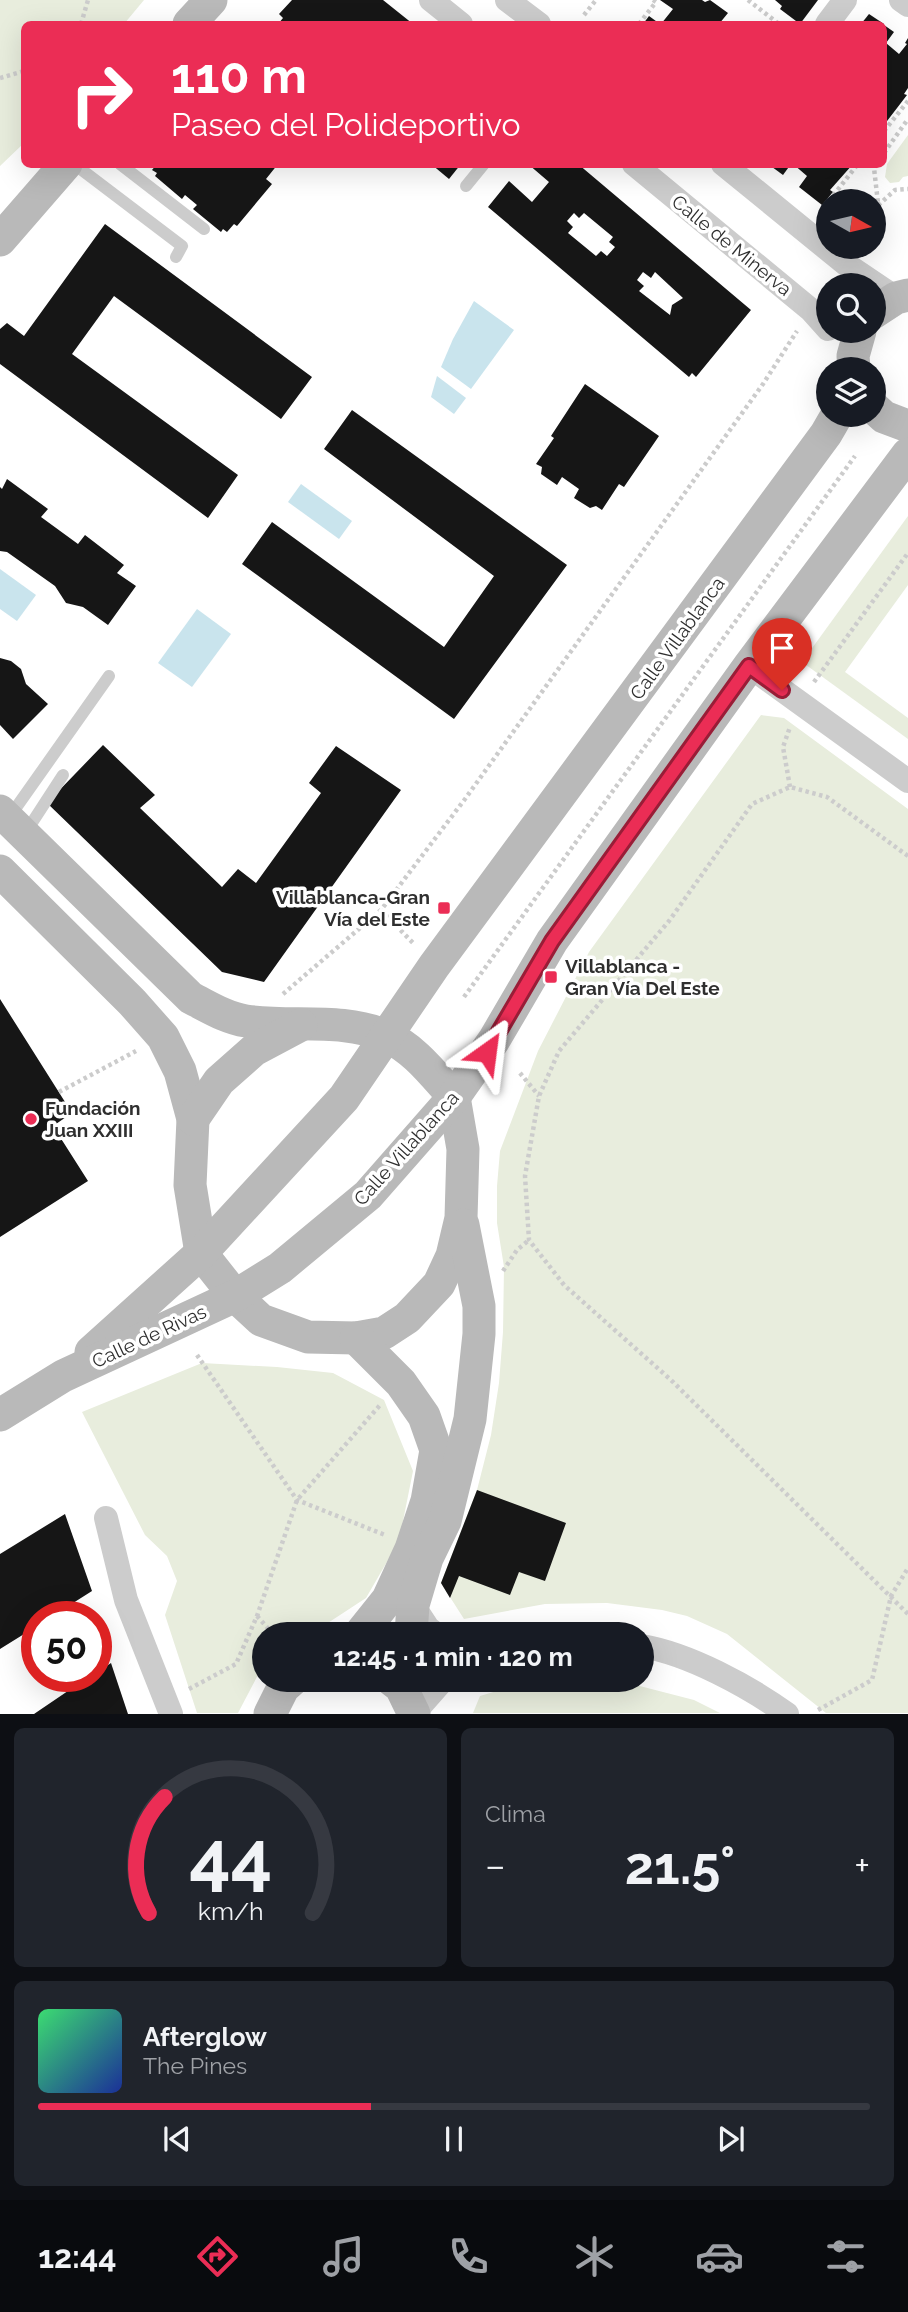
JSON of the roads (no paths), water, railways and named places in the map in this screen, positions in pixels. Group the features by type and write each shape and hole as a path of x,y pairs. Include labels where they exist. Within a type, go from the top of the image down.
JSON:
{"main road":[{"path":"192,21 211,0"},
{"path":"0,240 63,168"},
{"path":"886,418 908,426"},
{"name":"Calle Villablanca","path":"201,1253 344,1098 446,950 830,427"},
{"name":"Calle Villablanca","path":"235,1296 279,1268 368,1195 454,1097 494,1040 552,941 749,666 908,454"},
{"path":"0,871 132,1002 163,1037 180,1071 193,1119 190,1185 201,1253 235,1296 261,1320 308,1337 356,1338 384,1333 407,1318 439,1284 452,1256 461,1218 463,1149 454,1097 413,1052 385,1035 343,1025 245,1021 220,1014 191,998 11,822"},
{"path":"193,1119 219,1080 254,1050 301,1025"},
{"path":"412,1620 427,1558 445,1521 470,1419 479,1334 479,1306 461,1218"},
{"name":"Calle de Rivas","path":"63,1376 201,1253"},
{"name":"Calle de Rivas","path":"0,1415 63,1376 235,1296"},
{"path":"356,1338 401,1383 424,1416 436,1450 427,1501 411,1549 388,1599 370,1622"},
{"path":"270,1713 281,1692"}],"street":[{"path":"431,0 457,21"},
{"path":"507,0 535,21"},
{"path":"829,21 845,0"},
{"path":"901,0 908,5"},
{"name":"Calle de Minerva","path":"639,168 816,316"},
{"path":"728,168 892,302"},
{"path":"749,666 908,780"},
{"path":"106,1518 126,1600 168,1706"},
{"path":"654,1648 665,1649 745,1687 787,1713"}],"lane":[{"path":"79,168 182,246 176,257"},
{"path":"125,168 204,229"},
{"path":"466,186 481,168"},
{"path":"11,822 109,676"},
{"path":"11,822 63,775"}],"water":[{"path":"474,301 514,330 471,389 441,367"},
{"path":"437,376 466,398 454,414 431,397"},
{"path":"301,484 352,521 339,539 288,502"},
{"path":"0,569 36,595 17,621 0,609"},
{"path":"197,609 231,634 192,687 158,663"}],"place":[{"name":"Villablanca-Gran Vía del Este","path":"444,908"},
{"name":"Villablanca - Gran Vía Del Este","path":"551,977"},
{"name":"Fundación Juan XXIII","path":"31,1119"}]}
